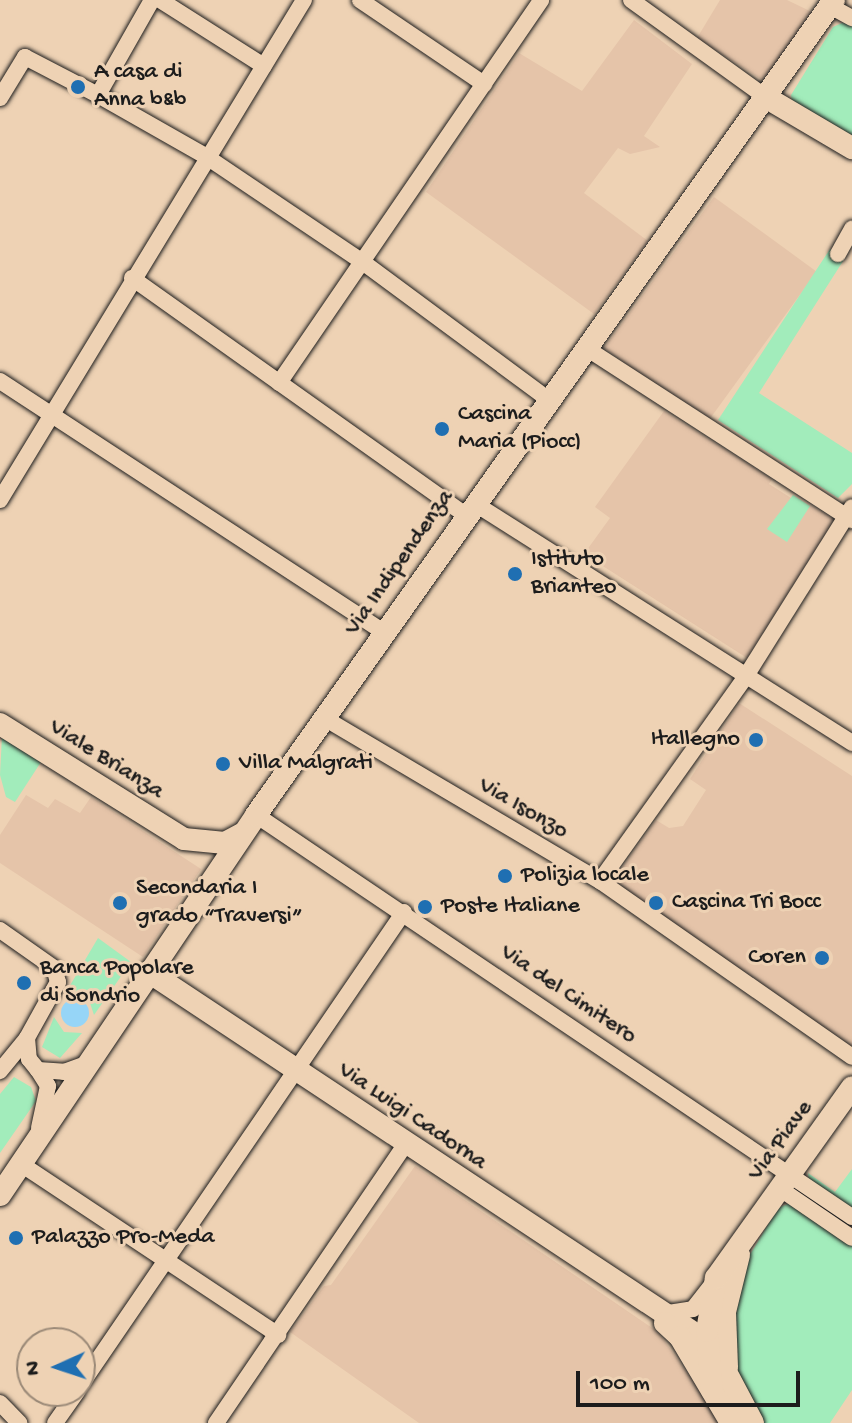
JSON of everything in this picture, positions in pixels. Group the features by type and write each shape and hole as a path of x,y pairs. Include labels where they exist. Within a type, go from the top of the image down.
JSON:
{"street":[{"path":"98,95 152,0"},
{"path":"160,0 264,66"},
{"path":"0,500 132,278 304,0"},
{"path":"360,0 484,84"},
{"path":"279,383 364,263 541,0"},
{"path":"631,0 767,98 852,148"},
{"path":"832,3 852,18"},
{"name":"Via Indipendenza","path":"0,1195 383,632 832,3"},
{"path":"0,98 25,57 98,95 207,157 364,263 549,400"},
{"path":"838,254 852,229"},
{"path":"132,278 279,383 470,509 852,743"},
{"path":"586,348 850,515 746,676 600,881"},
{"path":"0,381 383,632"},
{"name":"Via Isonzo","path":"324,718 600,881 852,1057"},
{"name":"Viale Brianza","path":"0,724 184,839 206,859 211,881"},
{"name":"Viale Brianza","path":"184,839 225,843 250,824"},
{"name":"Via del Cimitero","path":"250,824 404,912 784,1182 852,1238"},
{"path":"96,1363 404,912"},
{"path":"0,930 58,974 56,988 27,1038 0,1071"},
{"name":"Via Luigi Cadorna","path":"149,972 707,1344 731,1423"},
{"name":"Via Indipendenza","path":"21,1164 48,1098 38,1070 29,1059 27,1038"},
{"path":"38,1070 64,1072 89,1063"},
{"name":"Via Piave","path":"654,1310 675,1315 693,1309 852,1087"},
{"path":"216,1423 406,1143"},
{"path":"21,1164 278,1335"},
{"name":"Via del Cimitero","path":"784,1182 852,1217"},
{"name":"Via Piave","path":"721,1385 726,1306 753,1225"},
{"name":"Via Piave","path":"707,1344 716,1278"},
{"name":"Via Luigi Cadorna","path":"654,1310 753,1423"},
{"path":"0,1403 19,1423"}],"shaded area":[{"path":"720,0 787,0 814,13 764,81 697,38"},
{"path":"634,20 692,64 644,136 660,147 630,154 618,148 584,193 648,241 594,314 426,192 519,53 582,91"},
{"path":"714,197 817,272 707,423 604,348"},
{"path":"664,411 772,479 769,484 791,498 793,495 835,519 747,658 584,554 610,518 595,507"},
{"path":"739,703 852,776 852,1050 613,880 656,820 669,828 683,826 706,790 690,779"},
{"name":"Secondaria I grado “Traversi”","path":"26,795 48,808 55,799 80,813 91,797 201,869 143,957 0,863 0,835"},
{"path":"415,1166 658,1332 723,1423 419,1423 290,1332 324,1286 331,1285"}],"green space":[{"path":"842,23 852,25 852,137 792,101 791,95 833,27"},
{"path":"830,249 845,258 759,393 852,453 852,484 838,498 718,420"},
{"path":"793,495 810,506 787,542 767,529"},
{"path":"2,736 41,762 15,802 6,797 0,775"},
{"path":"98,938 131,962 94,1015 88,997 65,994"},
{"path":"54,1017 64,1032 82,1033 60,1058 42,1047"},
{"path":"14,1077 31,1087 36,1101 0,1153 0,1094"},
{"path":"852,1169 852,1211 809,1182 808,1173 835,1192"},
{"path":"790,1203 852,1244 852,1390 830,1423 761,1423 738,1378 732,1343 743,1266 778,1208"}],"water":[{"path":"75,999 85,1003 89,1013 85,1023 75,1027 65,1023 61,1013 65,1003"}],"place":[{"name":"A casa di Anna b&b","path":"78,87"},
{"name":"Cascina Maria (Piocc)","path":"442,429"},
{"name":"Istituto Brianteo","path":"515,574"},
{"name":"Itallegno","path":"756,740"},
{"name":"Villa Malgrati","path":"223,764"},
{"name":"Polizia locale","path":"505,876"},
{"name":"Secondaria I grado “Traversi”","path":"120,903"},
{"name":"Cascina Tri Bocc","path":"656,903"},
{"name":"Poste Italiane","path":"425,907"},
{"name":"Coren","path":"822,958"},
{"name":"Banca Popolare di Sondrio","path":"24,983"},
{"name":"Palazzo Pro-Meda","path":"16,1238"}]}
